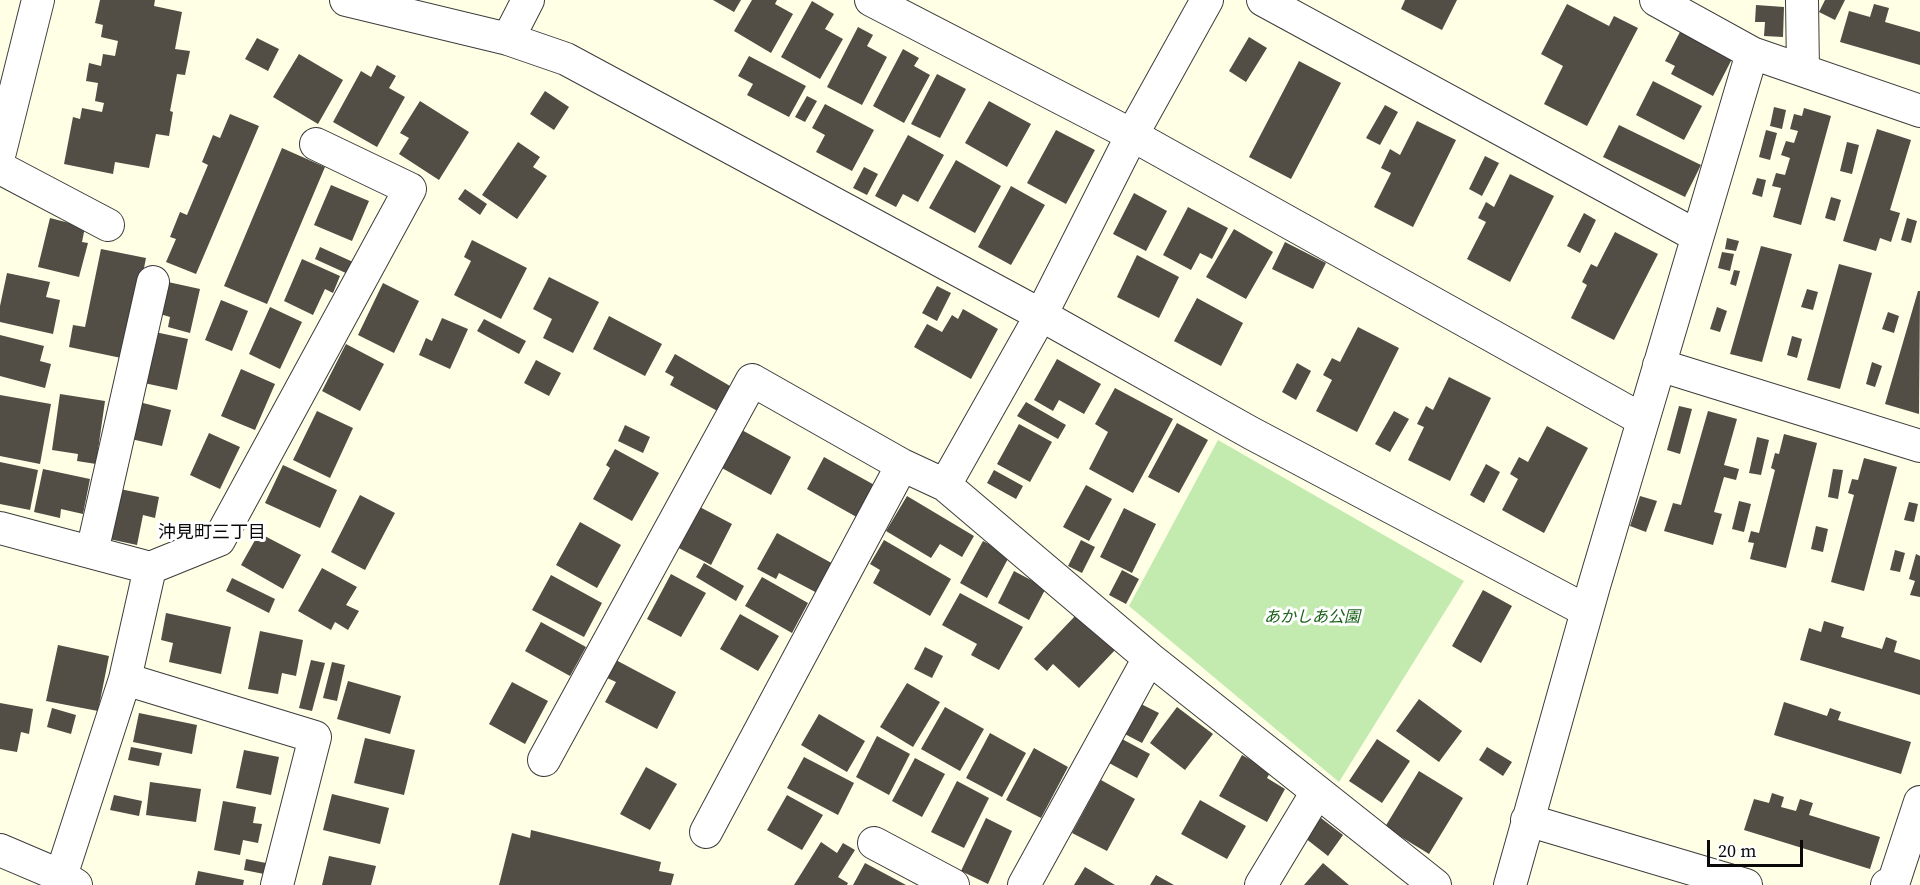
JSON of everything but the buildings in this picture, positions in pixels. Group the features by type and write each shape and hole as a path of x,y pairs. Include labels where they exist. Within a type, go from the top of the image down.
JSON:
{"street":[{"path":"0,152 38,0"},
{"path":"346,0 508,39 566,60 1041,315 1251,433 1587,611"},
{"path":"508,39 528,0"},
{"path":"871,0 1132,135 1643,420"},
{"path":"945,485 1041,315 1132,135 1207,0"},
{"path":"1263,0 1697,236"},
{"path":"1656,0 1752,53 1920,111"},
{"path":"1802,0 1803,70"},
{"path":"1510,885 1587,611 1752,53"},
{"path":"0,528 150,568 219,540 410,189 316,144"},
{"path":"0,168 108,225"},
{"path":"92,552 153,282"},
{"path":"1659,365 1920,446"},
{"path":"544,760 752,380 902,465 945,485 1149,658 1435,885"},
{"path":"706,832 902,465"},
{"path":"0,850 68,881 125,679 150,568"},
{"path":"1024,885 1149,658"},
{"path":"125,679 315,737 277,885"},
{"path":"1261,885 1317,792"},
{"path":"1887,885 1893,881 1920,802"},
{"path":"1527,820 1746,885"},
{"path":"874,843 953,885"}],"green space":[{"name":"あかしあ公園","path":"1218,440 1464,581 1339,782 1129,606"}],"district":[{"name":"沖見町三丁目","path":"212,533"}]}
